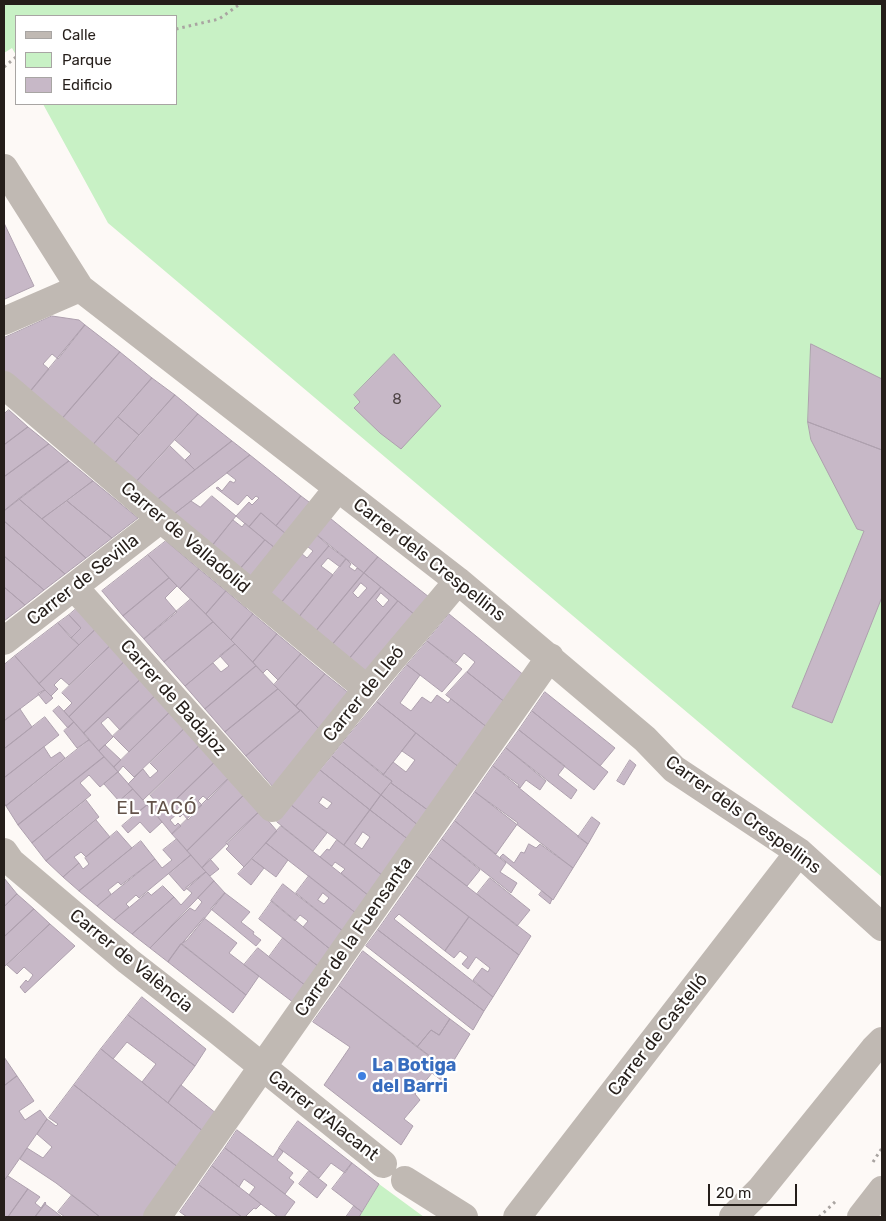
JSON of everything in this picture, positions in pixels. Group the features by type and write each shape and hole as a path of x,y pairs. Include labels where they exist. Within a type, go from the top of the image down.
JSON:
{"street":[{"name":"Carrer dels Crespellins","path":"4,168 80,288 458,581 645,739 674,769 799,852 882,927"},
{"path":"4,321 80,288"},
{"name":"Carrer de Valladolid","path":"4,385 161,519 367,689"},
{"path":"252,594 338,488"},
{"name":"Carrer de Sevilla","path":"4,641 161,519"},
{"name":"Carrer de Lleó","path":"272,808 367,689 458,581"},
{"name":"Carrer de Badajoz","path":"74,587 272,808"},
{"name":"Carrer de la Fuensanta","path":"157,1217 550,657"},
{"name":"Carrer de València","path":"4,852 10,862 128,961 262,1068"},
{"name":"Carrer de Castelló","path":"517,1217 799,852"},
{"path":"733,1217 760,1190 874,1049 882,1042"},
{"name":"Carrer d'Alacant","path":"262,1068 309,1103 383,1164"},
{"path":"405,1180 464,1217"},
{"path":"861,1217 882,1190"}],"path":[{"path":"178,29 219,19 240,4"},
{"path":"4,67 15,58"}],"green space":[{"path":"4,4 882,4 882,877 108,223 44,105 178,105 178,15 15,15 15,53 12,48 4,53"},
{"path":"379,1184 424,1217 359,1217"}],"building":[{"path":"4,223 34,286 5,299 4,297"},
{"path":"52,316 79,320 85,325 58,359 52,354 43,364 49,369 29,393 4,372 4,338"},
{"path":"85,325 120,352 61,420 29,393"},
{"path":"811,344 882,379 882,450 808,422"},
{"path":"120,352 152,378 92,446 61,420"},
{"path":"394,354 441,406 401,449 380,433 354,408 360,402 354,395"},
{"path":"152,378 175,395 139,435 118,417"},
{"path":"175,395 198,414 136,482 114,464"},
{"path":"9,410 28,427 4,445 4,414"},
{"path":"198,414 232,441 195,470 185,460 191,454 175,440"},
{"path":"118,417 139,435 114,464 92,446"},
{"path":"808,422 882,450 882,597 832,723 792,707 864,531 857,529 811,440"},
{"path":"28,427 49,444 4,477 4,445"},
{"path":"232,441 250,455 174,514 157,500"},
{"path":"49,444 69,461 4,511 4,477"},
{"path":"170,446 195,470 157,500 136,482"},
{"path":"250,455 301,496 276,526 261,513 249,527 236,516 249,502 252,505 259,498 256,496 252,500 247,495 238,505 216,488 218,487 222,491 230,481 234,483 236,480 227,473"},
{"path":"69,461 93,481 42,519 19,499"},
{"path":"93,481 138,518 112,538 67,501"},
{"path":"212,496 236,516 212,546 174,514 191,501 200,507"},
{"path":"301,496 317,508 291,538 276,526"},
{"path":"19,499 86,558 65,574 4,521 4,511"},
{"path":"67,501 112,538 86,558 42,519"},
{"path":"261,513 291,538 280,552 249,527"},
{"path":"325,514 378,557 364,573 311,530"},
{"path":"233,520 242,527 245,523 265,540 240,569 212,546"},
{"path":"4,521 65,574 44,590 4,556"},
{"path":"311,530 329,546 281,603 263,588 296,549 307,558 313,551 302,542"},
{"path":"265,540 280,552 255,581 240,569"},
{"path":"166,541 199,569 180,589 148,555"},
{"path":"329,546 346,559 340,567 328,558 321,566 333,575 299,617 281,603"},
{"path":"148,555 169,578 123,616 102,591"},
{"path":"4,556 44,590 25,605 4,587"},
{"path":"378,557 429,597 415,615 364,573"},
{"path":"346,559 351,564 349,567 355,571 357,568 364,573 316,631 299,617"},
{"path":"199,569 226,591 206,614 180,589"},
{"path":"364,573 381,587 332,645 316,631","holes":["361,583 367,588 358,598 353,593"]},
{"path":"169,578 177,586 165,598 177,612 144,639 123,616"},
{"path":"4,587 25,605 4,621"},
{"path":"381,587 398,601 349,659 332,645","holes":["381,593 389,600 383,607 376,600"]},
{"path":"226,591 253,614 231,640 206,614"},
{"path":"191,599 213,622 164,662 144,639"},
{"path":"398,601 415,615 366,673 349,659"},
{"path":"76,609 98,627 79,645 71,638 81,628 69,615"},
{"path":"253,614 277,634 253,662 231,640"},
{"path":"449,614 525,676 506,703 467,672 475,662 464,653 456,663 427,641"},
{"path":"69,615 81,628 71,638 58,623"},
{"path":"213,622 235,644 185,686 164,662"},
{"path":"58,623 79,645 39,684 15,656"},
{"path":"98,627 112,644 69,685 61,678 54,685 58,689 51,696 39,684"},
{"path":"277,634 301,654 278,680 267,669 263,673 253,662"},
{"path":"427,641 462,669 442,692 407,665"},
{"path":"112,644 126,660 69,717 64,711 72,703 62,693"},
{"path":"235,644 256,666 205,709 185,686 213,663 221,672 229,666 220,656"},
{"path":"301,654 325,674 296,706 274,685"},
{"path":"15,656 45,690 4,721 4,665"},
{"path":"126,660 142,678 84,733 69,717"},
{"path":"407,665 420,675 400,703 411,711 422,697 431,703 437,695 448,703 451,699 488,728 460,768 377,702"},
{"path":"256,666 278,689 225,732 205,709"},
{"path":"467,672 506,703 488,728 446,695"},
{"path":"325,674 350,694 320,730 296,706"},
{"path":"142,678 157,694 120,730 108,717 101,723 113,737 99,751 84,733"},
{"path":"278,689 300,711 246,756 225,732"},
{"path":"45,690 53,698 46,704 38,694"},
{"path":"545,692 615,748 600,766 532,711"},
{"path":"157,694 171,711 129,752 113,736"},
{"path":"377,702 416,733 383,775 343,742"},
{"path":"59,706 74,722 68,728 53,711"},
{"path":"20,709 32,727 4,749 4,721"},
{"path":"301,710 320,730 273,787 246,756"},
{"path":"171,711 186,727 134,777 123,766 118,772 114,767"},
{"path":"532,711 608,772 594,790 519,730"},
{"path":"45,717 59,735 4,778 4,749"},
{"path":"74,722 89,740 77,748 64,731"},
{"path":"186,727 201,744 143,800 128,784 143,769 150,778 158,771 150,763"},
{"path":"519,730 565,766 558,775 577,790 571,799 506,748"},
{"path":"416,733 460,768 429,811 383,775 393,762 406,772 415,760 402,751"},
{"path":"89,740 104,757 18,825 6,806"},
{"path":"343,742 392,781 381,795 332,756"},
{"path":"201,744 216,761 158,817 151,809 157,803 150,795"},
{"path":"105,745 121,760 114,767 99,751"},
{"path":"44,747 51,758 60,752 65,758 6,806 4,803 4,778"},
{"path":"506,748 546,781 540,790 526,780 520,788 493,766"},
{"path":"332,756 381,795 370,810 320,770"},
{"path":"104,757 118,772 100,787 89,775 80,783 91,795 32,843 18,825"},
{"path":"630,760 636,765 624,785 617,781"},
{"path":"216,761 230,777 208,800 203,796 198,801 202,805 188,820 183,814 180,817 177,814 170,820 175,826 178,823 181,826 172,834 158,817"},
{"path":"493,766 519,785 518,787 588,844 573,868 475,792"},
{"path":"320,770 370,810 344,845 291,805","holes":["323,797 332,803 327,809 319,803"]},
{"path":"118,772 133,789 119,801 104,784"},
{"path":"230,777 245,794 187,851 172,834"},
{"path":"391,783 429,811 419,826 381,795"},
{"path":"133,789 147,805 134,816 120,801"},
{"path":"475,792 518,823 496,854 455,821"},
{"path":"245,794 260,811 202,868 187,851"},
{"path":"381,795 419,826 409,840 370,810"},
{"path":"86,800 99,817 46,861 32,843"},
{"path":"147,805 162,822 150,833 140,822 128,833 122,826"},
{"path":"291,805 327,833 313,851 277,822"},
{"path":"370,810 409,840 383,876 344,845","holes":["363,832 370,837 362,849 355,844"]},
{"path":"260,811 277,831 244,867 226,849 229,846 226,843"},
{"path":"592,817 600,823 588,844 578,837"},
{"path":"96,820 110,837 86,857 81,852 74,857 79,863 63,877 46,861"},
{"path":"455,821 506,863 500,872 517,883 511,893 442,839"},
{"path":"281,826 369,896 357,914 266,843"},
{"path":"117,831 132,848 79,891 63,877 79,863 83,869 89,864 85,858"},
{"path":"177,839 191,855 139,898 136,895 126,904 129,907 114,920 97,906 155,859 162,868 172,860 163,850"},
{"path":"442,839 480,870 467,886 429,857"},
{"path":"337,840 383,876 369,896 341,873 345,869 335,862 332,866 320,857"},
{"path":"141,841 155,859 121,885 118,882 108,890 111,894 97,906 79,891"},
{"path":"266,843 288,860 276,877 252,859"},
{"path":"529,844 536,848 540,844 573,868 553,900 500,857 503,854 514,863 521,852 524,853"},
{"path":"191,855 206,872 184,891 169,874"},
{"path":"429,857 531,936 519,955 416,876"},
{"path":"210,859 219,869 210,876 202,868"},
{"path":"252,859 264,868 251,885 238,874"},
{"path":"206,872 214,881 150,948 132,934 174,897 181,905 192,893 186,888"},
{"path":"309,876 357,914 344,932 296,893","holes":["323,893 329,898 324,904 318,900"]},
{"path":"416,876 469,917 445,951 399,914 394,919 493,997 484,1011 378,930"},
{"path":"4,878 17,894 4,907"},
{"path":"490,878 530,910 517,926 477,894"},
{"path":"214,881 225,893 168,962 150,948 190,908 195,911 202,902 198,898"},
{"path":"283,884 344,932 331,950 303,927 308,921 300,915 295,921 271,901"},
{"path":"163,886 174,897 132,934 114,920 148,892 151,895"},
{"path":"542,891 552,899 550,904 539,895"},
{"path":"225,893 250,912 241,922 261,940 256,946 211,909"},
{"path":"17,894 34,909 4,937 4,907"},
{"path":"272,901 331,950 319,967 259,919"},
{"path":"34,909 50,924 4,967 4,937"},
{"path":"469,917 519,955 493,997 473,980 482,968 488,972 490,968 476,957 468,969 462,964 468,957 460,951 454,958 445,951"},
{"path":"204,918 237,943 229,953 259,976 246,995 182,944"},
{"path":"50,924 75,946 25,993 20,987 26,980 28,982 33,975 24,967 17,974 7,965"},
{"path":"378,930 484,1011 473,1030 366,946"},
{"path":"283,938 319,967 306,986 269,957"},
{"path":"181,944 246,995 233,1013 168,962"},
{"path":"258,948 306,986 294,1003 244,965"},
{"path":"363,951 450,1019 439,1035 431,1030 417,1047 339,986"},
{"path":"339,986 448,1070 441,1080 432,1073 415,1094 420,1100 404,1119 413,1126 401,1145 324,1085 350,1047 313,1022"},
{"path":"142,997 206,1049 195,1066 128,1015"},
{"path":"128,1015 195,1066 168,1103 142,1082 156,1064 127,1042 113,1059 101,1049"},
{"path":"450,1019 470,1034 448,1070 417,1047 431,1030 439,1035"},
{"path":"101,1049 204,1132 179,1168 74,1085"},
{"path":"4,1057 17,1076 4,1086"},
{"path":"17,1076 34,1101 19,1111 25,1120 40,1110 47,1119 4,1181 4,1086"},
{"path":"74,1085 179,1168 144,1217 100,1217 56,1183 20,1159 27,1148 43,1158 52,1147 37,1134 47,1119 56,1126 58,1124 49,1118"},
{"path":"181,1085 217,1114 204,1132 168,1103"},
{"path":"298,1121 352,1163 345,1173 331,1163 319,1178 279,1148"},
{"path":"237,1130 273,1157 279,1148 283,1152 277,1160 293,1173 289,1178 294,1182 285,1194 225,1148"},
{"path":"225,1148 295,1202 284,1217 278,1217 249,1195 255,1187 244,1179 239,1187 212,1166"},
{"path":"352,1163 379,1184 362,1212 332,1189"},
{"path":"212,1166 261,1204 245,1217 242,1217 199,1185"},
{"path":"309,1171 327,1185 317,1198 299,1184"},
{"path":"8,1176 28,1189 8,1217 4,1217 4,1181"},
{"path":"199,1185 242,1217 187,1217 180,1212"},
{"path":"28,1189 40,1197 35,1203 41,1208 46,1203 35,1217 8,1217"},
{"path":"72,1195 100,1217 65,1217 58,1212"},
{"path":"45,1204 57,1213 62,1217 35,1217"},
{"path":"354,1206 362,1212 359,1217 346,1217"}],"place":[{"name":"La Botiga del Barri","path":"362,1076"}],"district":[{"name":"EL TACÓ","path":"157,809"}]}
